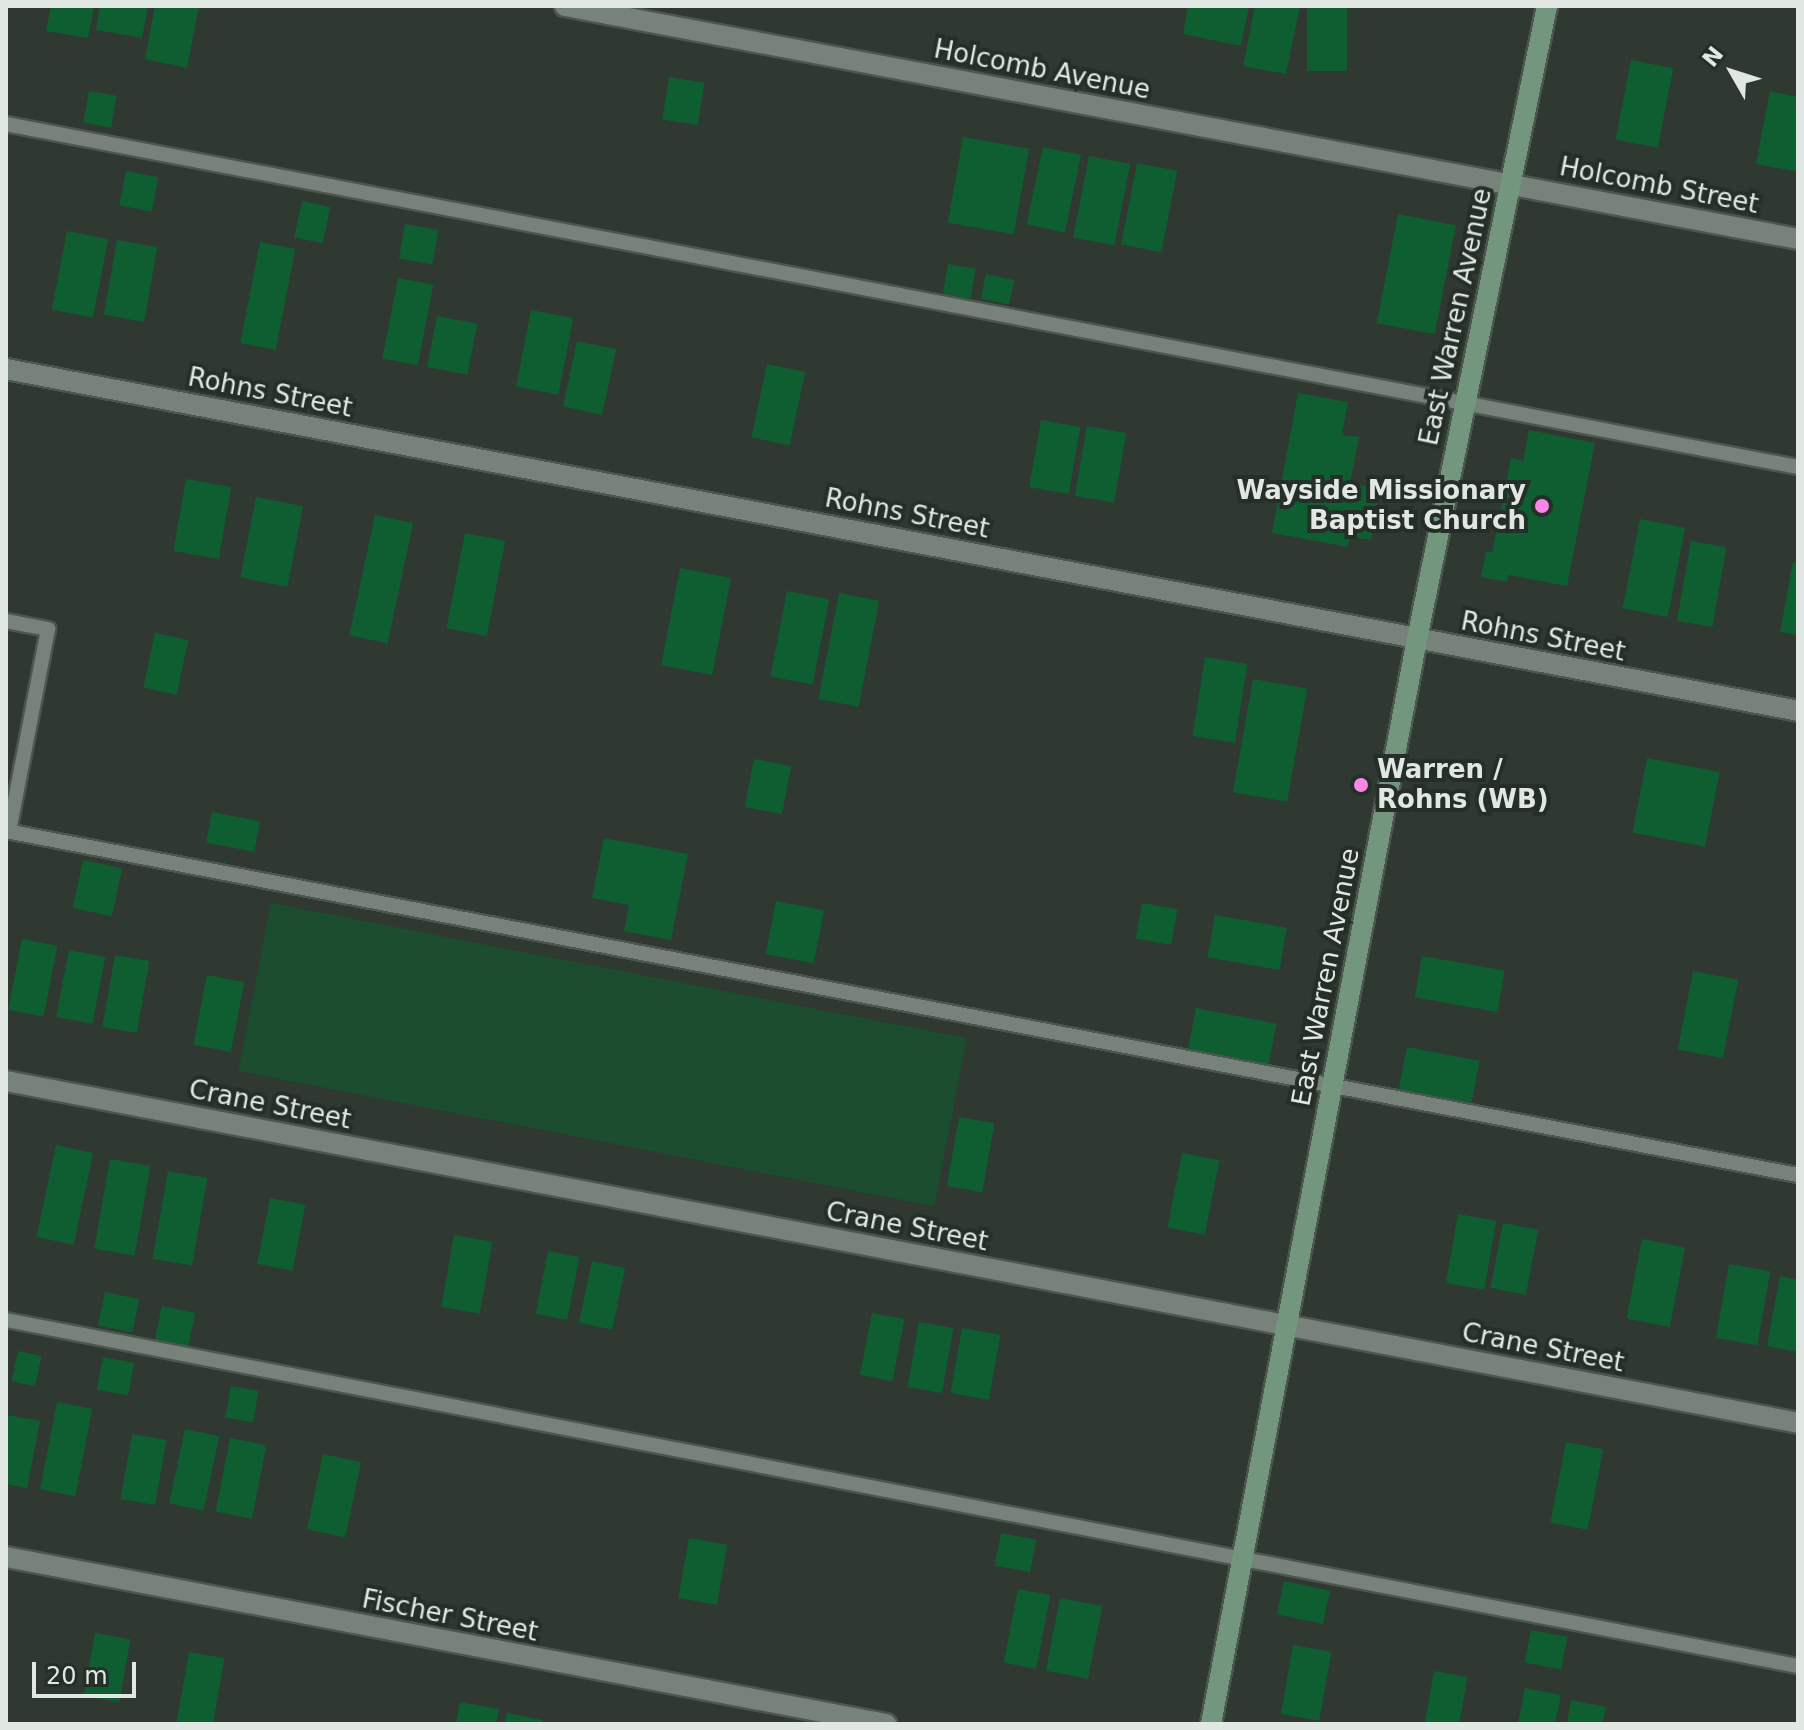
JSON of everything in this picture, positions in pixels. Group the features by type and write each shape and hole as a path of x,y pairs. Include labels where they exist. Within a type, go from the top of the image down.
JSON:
{"main road":[{"name":"East Warren Avenue","path":"1211,1724 1417,639 1547,6"}],"street":[{"name":"Holcomb Avenue","path":"565,6 1510,185"},
{"name":"Holcomb Street","path":"1510,185 1798,239"},
{"name":"Rohns Street","path":"6,369 1798,711"},
{"name":"Crane Street","path":"6,1081 1798,1423"},
{"name":"Fischer Street","path":"6,1557 886,1724"}],"lane":[{"path":"6,124 1798,467"},
{"path":"6,621 48,629 8,831 1332,1089 1798,1175"},
{"path":"6,1320 1798,1666"}],"green space":[{"path":"271,903 967,1038 934,1206 238,1071"}],"building":[{"path":"51,6 94,6 88,38 46,31"},
{"path":"100,6 148,6 142,38 96,30"},
{"path":"155,6 199,6 187,68 145,59"},
{"path":"1188,6 1249,6 1241,46 1183,34"},
{"path":"1255,6 1300,6 1286,74 1243,66"},
{"path":"1307,6 1347,6 1347,71 1307,71"},
{"path":"1631,60 1673,68 1658,148 1616,140"},
{"path":"669,77 705,83 698,125 662,119"},
{"path":"89,91 117,96 111,127 83,123"},
{"path":"1770,91 1798,97 1798,172 1756,164"},
{"path":"963,137 1029,149 1014,234 948,223"},
{"path":"1043,147 1081,155 1065,232 1027,224"},
{"path":"1089,156 1130,164 1114,245 1073,237"},
{"path":"1137,163 1177,171 1161,252 1121,244"},
{"path":"126,171 158,177 152,212 119,205"},
{"path":"302,201 330,207 323,243 294,237"},
{"path":"1398,214 1456,225 1435,334 1377,323"},
{"path":"405,224 438,230 432,264 399,258"},
{"path":"67,231 108,239 93,318 52,310"},
{"path":"117,240 157,247 144,322 104,315"},
{"path":"260,242 295,249 276,350 240,343"},
{"path":"948,264 976,269 970,298 943,294"},
{"path":"986,274 1014,280 1009,304 981,298"},
{"path":"398,278 433,285 418,365 382,358"},
{"path":"531,310 573,318 558,395 516,387"},
{"path":"437,316 477,324 467,375 427,367"},
{"path":"577,341 616,349 602,415 563,407"},
{"path":"767,364 805,372 790,445 751,437"},
{"path":"1298,393 1348,402 1342,435 1359,437 1350,483 1380,489 1371,540 1350,537 1348,547 1272,533"},
{"path":"1041,420 1080,427 1069,494 1029,487"},
{"path":"1087,426 1126,433 1114,503 1075,496"},
{"name":"Wayside Missionary Baptist Church","path":"1529,430 1595,443 1567,586 1508,575 1507,582 1481,577 1486,551 1492,553 1511,458 1523,461"},
{"path":"186,479 231,487 219,559 173,551"},
{"path":"256,497 303,506 287,587 240,577"},
{"path":"375,515 413,523 388,643 349,635"},
{"path":"1640,519 1685,528 1668,617 1623,608"},
{"path":"465,533 505,541 487,636 446,628"},
{"path":"1691,541 1726,547 1712,627 1677,621"},
{"path":"1793,562 1798,563 1798,635 1780,632"},
{"path":"680,568 731,578 712,675 661,665"},
{"path":"787,591 829,599 813,685 770,676"},
{"path":"839,593 879,601 859,707 818,699"},
{"path":"155,633 188,640 177,695 143,688"},
{"path":"1205,657 1247,664 1235,743 1192,736"},
{"path":"1253,679 1307,689 1287,802 1233,792"},
{"path":"1647,758 1720,772 1705,847 1632,833"},
{"path":"754,759 791,766 782,814 745,807"},
{"path":"212,812 260,821 254,852 206,842"},
{"path":"604,838 688,854 671,940 624,931 629,905 592,898"},
{"path":"83,860 122,868 112,916 73,908"},
{"path":"776,901 824,910 814,963 766,954"},
{"path":"1142,903 1177,909 1171,945 1136,938"},
{"path":"1215,915 1287,928 1279,970 1208,957"},
{"path":"22,939 57,946 44,1017 8,1010"},
{"path":"69,950 105,957 92,1024 56,1017"},
{"path":"115,955 149,961 137,1033 102,1027"},
{"path":"1422,956 1505,971 1497,1012 1415,997"},
{"path":"1693,971 1738,980 1723,1058 1678,1050"},
{"path":"207,975 244,982 231,1052 193,1045"},
{"path":"1196,1008 1276,1024 1268,1066 1188,1050"},
{"path":"1407,1047 1480,1061 1471,1104 1399,1090"},
{"path":"959,1117 994,1123 982,1192 947,1186"},
{"path":"56,1145 93,1153 74,1245 36,1237"},
{"path":"1182,1153 1219,1160 1205,1235 1167,1228"},
{"path":"110,1159 150,1166 135,1256 94,1249"},
{"path":"168,1171 207,1178 192,1266 153,1259"},
{"path":"270,1198 305,1205 293,1271 257,1264"},
{"path":"1458,1214 1496,1221 1484,1290 1446,1283"},
{"path":"1503,1223 1538,1230 1526,1295 1490,1288"},
{"path":"454,1235 492,1242 480,1314 441,1307"},
{"path":"1642,1239 1685,1247 1670,1327 1627,1319"},
{"path":"548,1251 579,1257 567,1320 536,1314"},
{"path":"592,1261 625,1268 612,1330 579,1323"},
{"path":"1729,1264 1770,1271 1757,1345 1716,1338"},
{"path":"1780,1276 1798,1280 1798,1352 1767,1346"},
{"path":"105,1292 139,1299 132,1333 98,1325"},
{"path":"162,1306 195,1313 188,1347 155,1340"},
{"path":"872,1313 904,1319 892,1381 860,1375"},
{"path":"919,1322 953,1328 942,1393 908,1387"},
{"path":"962,1328 1000,1335 989,1400 951,1393"},
{"path":"18,1351 41,1356 35,1386 12,1381"},
{"path":"103,1357 134,1363 128,1395 97,1389"},
{"path":"231,1386 259,1391 253,1422 225,1418"},
{"path":"57,1402 92,1409 75,1496 40,1489"},
{"path":"7,1415 40,1421 27,1488 6,1484"},
{"path":"185,1429 219,1436 203,1511 169,1503"},
{"path":"132,1434 166,1440 155,1505 121,1499"},
{"path":"230,1438 266,1445 252,1519 216,1512"},
{"path":"1566,1442 1603,1449 1588,1530 1550,1522"},
{"path":"323,1454 361,1462 345,1537 307,1529"},
{"path":"1001,1533 1036,1540 1030,1572 995,1565"},
{"path":"689,1538 727,1545 717,1605 678,1598"},
{"path":"1284,1581 1330,1591 1323,1624 1277,1614"},
{"path":"1018,1589 1050,1595 1036,1669 1004,1663"},
{"path":"1060,1598 1102,1606 1088,1679 1046,1671"},
{"path":"1531,1630 1567,1637 1561,1669 1525,1662"},
{"path":"95,1633 130,1639 119,1702 84,1696"},
{"path":"1293,1645 1331,1652 1319,1721 1281,1714"},
{"path":"189,1652 224,1658 213,1724 176,1724"},
{"path":"1434,1671 1467,1677 1459,1724 1425,1724"},
{"path":"1525,1688 1561,1695 1555,1724 1518,1724"},
{"path":"1571,1700 1606,1707 1602,1724 1567,1724"},
{"path":"460,1702 499,1709 496,1724 456,1724"},
{"path":"507,1713 543,1720 542,1724 505,1724"}],"place":[{"name":"Wayside Missionary Baptist Church","path":"1542,506"},
{"name":"Warren / Rohns (WB)","path":"1361,785"}]}
